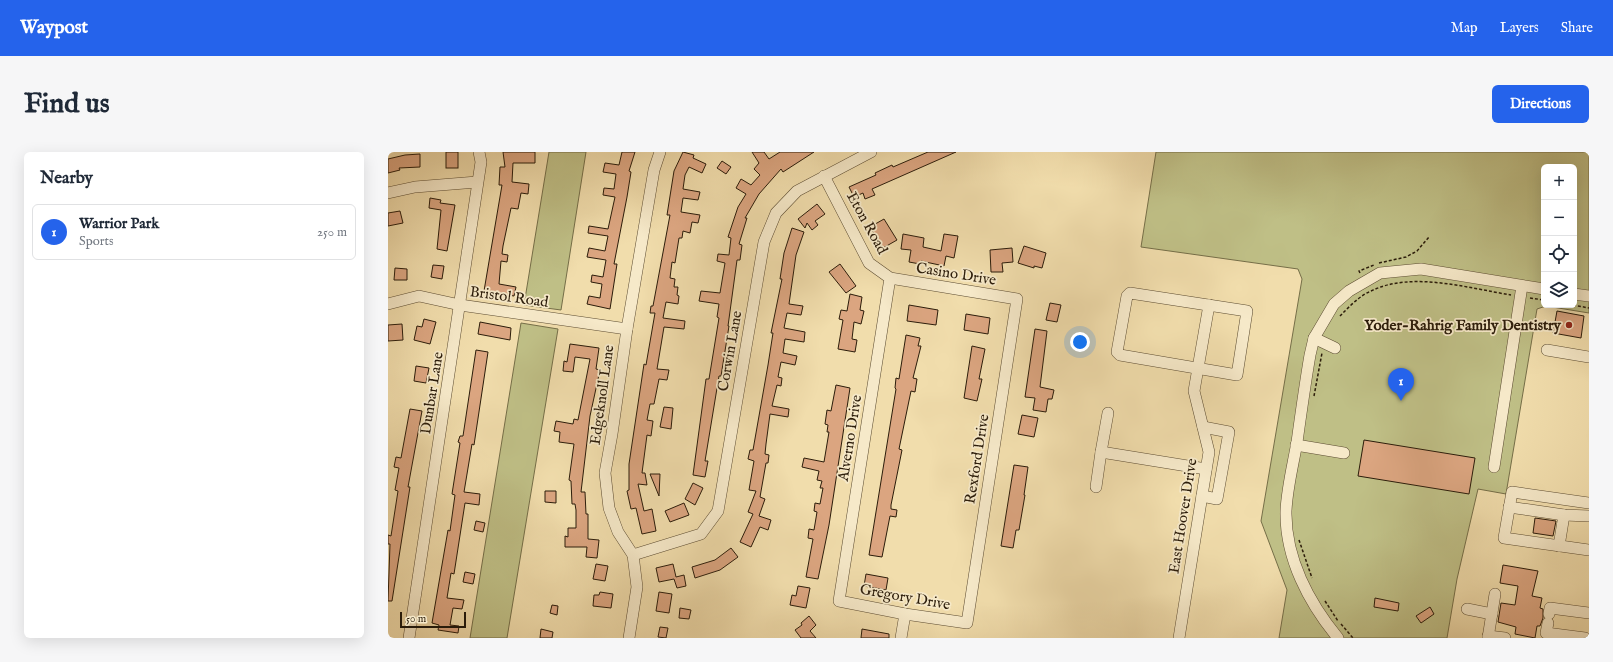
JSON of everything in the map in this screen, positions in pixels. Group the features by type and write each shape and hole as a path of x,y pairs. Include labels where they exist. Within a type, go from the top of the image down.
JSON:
{"street":[{"name":"Dunbar Lane","path":"409,638 481,162 479,152"},
{"name":"Edgeknoll Lane","path":"629,638 637,587 633,556 618,532 609,508 605,473 627,329 654,170 660,152"},
{"name":"Corwin Lane","path":"633,556 701,534 718,511 764,242 776,213 797,191 871,152"},
{"name":"Eton Road","path":"824,176 868,263 890,278"},
{"path":"388,193 415,187 477,182"},
{"path":"1338,638 1315,608 1306,592 1295,566 1289,541 1287,507 1314,338 1334,304 1349,291 1380,273 1421,269 1522,291 1541,289"},
{"name":"Casino Drive","path":"890,278 1017,299"},
{"name":"Alverno Drive","path":"839,601 890,278"},
{"path":"1494,466 1522,291"},
{"path":"1130,293 1247,311 1237,375 1199,369 1120,355 1117,352 1127,296 1130,293"},
{"path":"1577,294 1589,296"},
{"name":"Bristol Road","path":"388,304 419,296 460,305 627,329"},
{"name":"Rexford Drive","path":"967,623 1017,299"},
{"name":"East Hoover Drive","path":"1179,638 1209,452 1194,391 1209,305"},
{"path":"1314,338 1330,346"},
{"path":"1547,350 1589,357"},
{"path":"1096,487 1108,413"},
{"path":"1202,496 1217,499 1229,432 1203,427"},
{"path":"1296,445 1344,453"},
{"path":"1101,452 1206,469"},
{"path":"1589,503 1512,492 1504,538 1589,550"},
{"path":"1509,507 1564,515 1589,516"},
{"path":"1559,546 1564,515"},
{"path":"1495,594 1488,637 1505,638"},
{"name":"Gregory Drive","path":"839,601 905,614 967,623"},
{"path":"1589,612 1550,608 1546,633 1586,638 1589,629"},
{"path":"1466,609 1492,614"},
{"path":"901,638 905,614"}],"path":[{"path":"1338,317 1353,303 1370,291 1386,285 1402,282 1424,282 1522,291 1541,299"},
{"path":"1577,306 1589,308"},
{"path":"1313,403 1322,352 1330,346"},
{"path":"1299,540 1314,583"},
{"path":"1323,598 1340,623 1354,638"}],"green space":[{"path":"549,152 586,152 561,310 524,305"},
{"path":"1156,152 1589,152 1589,313 1558,308 1577,308 1577,164 1541,164 1541,308 1537,309 1506,494 1478,489 1457,579 1447,638 1279,638 1287,590 1261,521 1302,279 1298,269 1141,247"},
{"path":"521,323 558,329 507,638 470,638"}],"building":[{"path":"446,152 458,152 458,168 446,168"},
{"path":"503,152 535,152 535,163 513,163 512,182 529,184 528,194 521,193 518,209 511,208 503,246 502,254 508,255 507,262 501,261 499,284 516,287 514,296 484,291 502,185 499,185 500,167 505,167"},
{"path":"622,152 635,152 629,171 631,172 627,197 614,264 617,264 610,309 587,304 589,296 600,298 602,284 591,282 592,275 603,277 606,260 587,257 589,248 605,251 608,236 588,233 589,226 608,229 615,197 603,195 604,188 614,189 616,174 603,172 605,163 619,165"},
{"path":"683,152 694,155 693,158 706,164 702,173 689,167 685,175 683,189 700,192 698,200 683,198 681,212 700,215 698,223 692,222 690,233 683,231 682,238 679,238 675,263 672,262 670,278 675,279 674,287 678,287 678,304 666,302 663,318 685,321 684,329 664,327 657,369 669,370 667,380 659,379 654,404 650,404 647,420 653,421 651,436 647,435 642,473 645,473 647,485 638,484 644,511 652,509 656,531 642,534 636,508 631,509 627,491 629,490 629,464 644,364 646,365 655,313 650,313 651,306 653,306 670,215 667,215 674,171"},
{"path":"752,152 764,152 769,159 780,152 814,152 783,172 781,169 759,194 745,218 747,218 739,244 742,245 740,260 737,260 729,326 705,461 708,461 705,477 693,475 706,379 709,379 719,318 717,317 719,304 699,301 701,291 720,293 725,263 717,261 718,254 729,255 731,238 728,237 738,207 746,194 736,188 741,179 751,185 760,175 754,169 759,163"},
{"path":"928,152 956,152 872,189 875,195 865,199 863,193 854,197 849,187 876,175 875,173 892,165 893,167"},
{"path":"420,154 420,167 399,168 400,170 388,173 388,159 405,155"},
{"path":"722,161 731,167 726,174 717,168"},
{"path":"430,198 441,200 440,203 455,205 447,251 437,249 441,210 429,208"},
{"path":"817,204 825,214 815,221 818,225 812,230 807,223 805,228 798,219"},
{"path":"400,211 403,223 388,226 388,213"},
{"path":"884,219 897,240 883,248 870,227"},
{"path":"792,228 804,232 796,255 789,304 803,306 801,315 787,313 784,328 805,332 804,342 785,339 783,353 797,356 795,365 781,362 778,377 782,378 781,386 777,385 772,406 789,409 788,417 770,414 765,454 769,455 768,463 766,463 760,497 765,499 759,516 771,520 768,530 760,527 751,547 740,542 753,514 748,512 756,491 749,490 754,461 748,459 750,450 753,450 773,333 771,333 782,279 780,279 784,253"},
{"path":"903,234 924,238 923,247 941,251 944,234 958,236 954,258 946,256 944,266 921,261 920,264 909,262 911,250 901,249"},
{"path":"1024,246 1046,253 1042,268 1034,266 1034,268 1018,263"},
{"path":"1012,248 1013,262 1002,263 1003,272 991,272 990,250"},
{"path":"840,264 856,286 846,293 829,272"},
{"path":"433,265 444,266 442,279 431,277"},
{"path":"395,268 407,269 407,280 394,280"},
{"path":"850,294 862,297 860,310 864,311 861,324 854,322 852,339 857,340 855,352 838,349 843,320 839,319 841,310 847,311"},
{"path":"1050,303 1061,305 1057,322 1046,320"},
{"path":"909,305 938,310 936,325 907,321"},
{"name":"Yoder-Rahrig Family Dentistry","path":"1557,311 1584,316 1581,338 1553,333"},
{"path":"966,314 990,318 988,334 964,330"},
{"path":"424,319 436,322 430,344 414,340 417,326 422,327"},
{"path":"480,322 511,328 510,340 478,334"},
{"path":"402,324 403,340 388,341 388,325"},
{"path":"1035,329 1047,331 1040,387 1054,390 1052,399 1048,399 1046,412 1033,410 1035,398 1025,397"},
{"path":"906,335 920,338 918,346 921,346 913,378 917,379 915,392 911,391 899,449 902,450 891,505 891,509 897,510 896,517 890,516 882,557 869,555 896,389 896,378 899,379"},
{"path":"570,344 599,348 596,369 600,370 590,416 581,492 585,492 586,514 588,514 588,539 599,540 597,558 586,557 587,547 565,547 565,536 568,537 568,528 576,528 576,510 575,504 572,504 571,481 569,480 574,444 559,442 560,432 554,431 556,421 573,424 574,419 578,420 590,359 575,357 573,372 563,371 564,361 567,362"},
{"path":"972,346 985,349 979,379 982,379 977,401 964,398"},
{"path":"476,350 488,352 474,445 472,444 464,492 480,494 479,505 465,503 454,574 451,573 447,598 464,600 462,609 453,608 450,625 459,626 458,633 438,630 439,625 432,623 448,530 450,531 455,495 452,494 460,443 458,442 460,436 463,436"},
{"path":"416,366 429,368 426,383 414,381"},
{"path":"836,385 850,388 829,525 818,579 806,577 813,539 808,538 809,529 814,530 817,512 814,511 815,503 820,504 823,488 820,488 822,481 817,480 819,471 802,467 804,458 824,462 829,432 827,432 828,425 825,424 827,410 831,411"},
{"path":"664,407 673,408 671,429 660,427"},
{"path":"410,409 422,411 408,487 410,487 392,601 388,601 390,544 388,544 388,535 391,536 398,491 395,490 399,468 394,467 396,457 401,458"},
{"path":"1022,415 1038,418 1034,437 1018,434"},
{"path":"1364,440 1475,458 1469,494 1358,476"},
{"path":"1014,465 1028,467 1019,530 1016,530 1013,548 1001,546"},
{"path":"650,474 660,474 659,496"},
{"path":"693,483 703,488 695,505 685,499"},
{"path":"545,491 556,491 556,503 545,502"},
{"path":"684,503 689,515 670,522 665,511"},
{"path":"1535,518 1556,521 1553,536 1533,533"},
{"path":"476,521 485,523 483,532 474,530"},
{"path":"731,548 738,557 720,570 695,578 692,567 715,560"},
{"path":"596,564 608,566 605,581 593,579"},
{"path":"673,564 676,577 684,575 686,586 677,588 674,579 659,582 656,568"},
{"path":"1503,565 1538,571 1532,596 1542,598 1540,608 1543,609 1543,618 1540,626 1537,626 1535,638 1515,634 1516,627 1498,622 1501,603 1515,605 1518,586 1500,583"},
{"path":"465,572 475,574 473,584 463,582"},
{"path":"866,574 888,578 886,590 864,586"},
{"path":"798,586 810,588 806,608 790,605 792,595 796,596"},
{"path":"600,592 613,594 611,608 593,606 594,595 599,595"},
{"path":"659,592 672,594 669,613 656,611"},
{"path":"1375,598 1399,603 1398,611 1374,607"},
{"path":"552,605 558,606 557,615 550,613"},
{"path":"1430,607 1434,614 1421,623 1416,616"},
{"path":"680,608 691,610 689,619 679,618"},
{"path":"809,616 816,625 810,631 816,638 801,638 795,630 802,625 801,623"},
{"path":"660,627 668,628 666,638 658,637"},
{"path":"541,629 553,632 552,638 540,638"},
{"path":"862,629 889,634 889,638 861,638"}],"place":[{"name":"Yoder-Rahrig Family Dentistry","path":"1569,325"},
{"name":"Warrior Park","path":"1401,401"}]}
